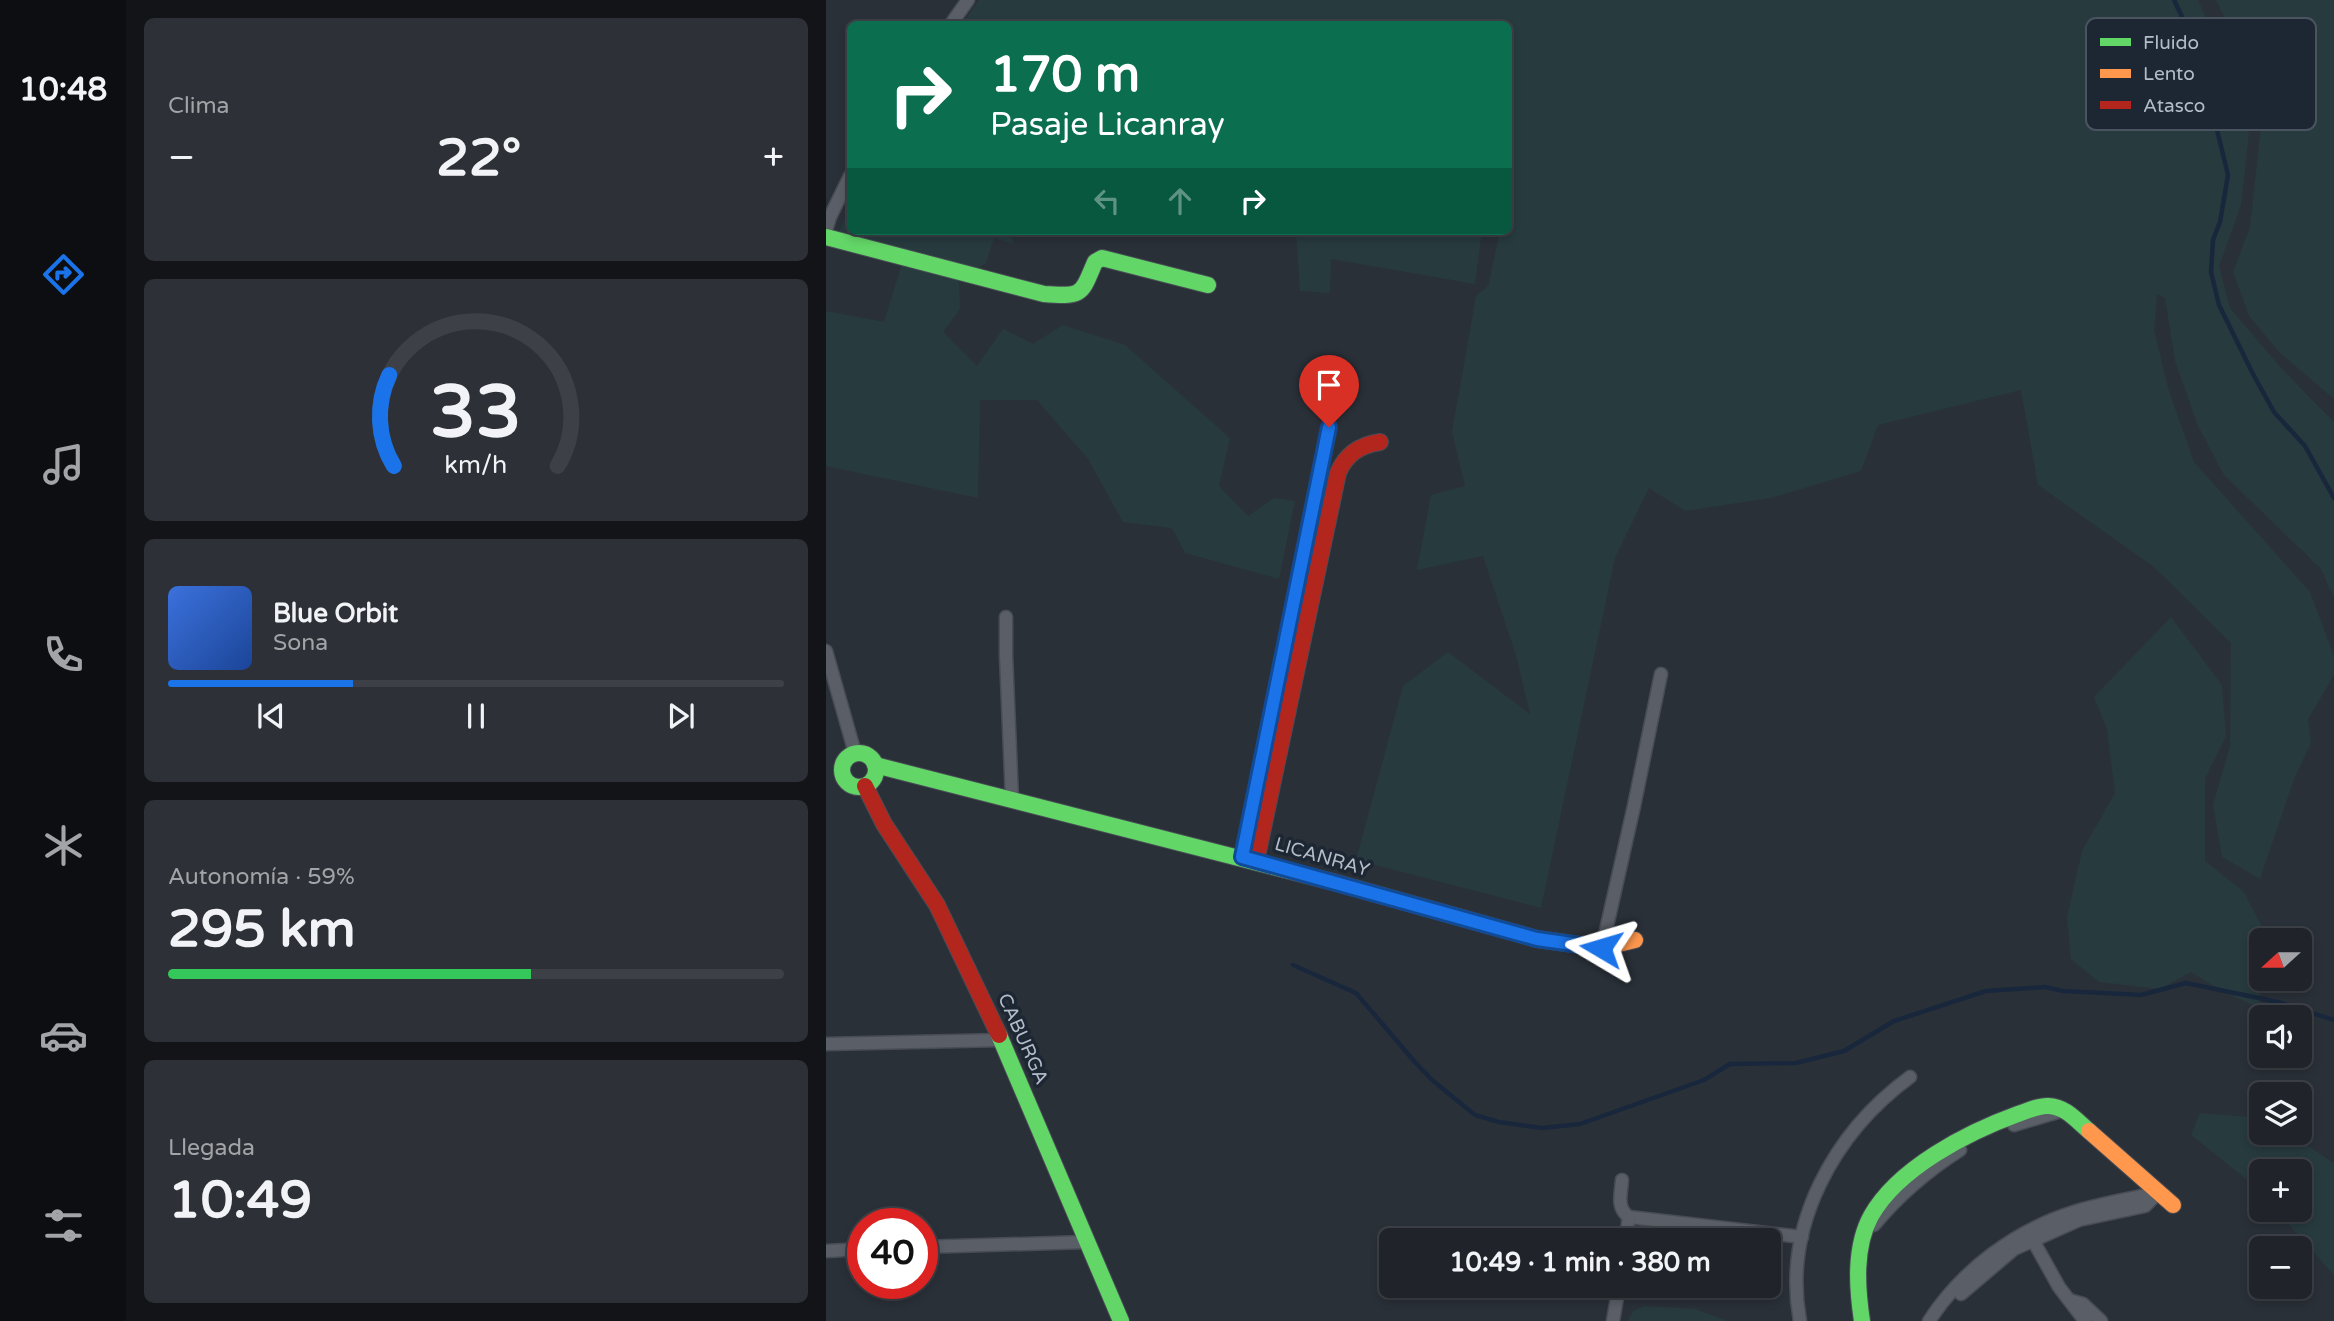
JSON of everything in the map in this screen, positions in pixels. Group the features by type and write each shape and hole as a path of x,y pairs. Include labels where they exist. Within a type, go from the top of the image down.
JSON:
{"street":[{"path":"953,21 968,0"},
{"path":"826,230 847,182"},
{"path":"826,237 1044,294 1068,296 1082,290 1088,282 1092,266 1102,258 1208,285"},
{"path":"1249,859 1329,427"},
{"path":"1249,859 1338,473 1343,461 1356,449 1380,442"},
{"path":"1006,617 1012,799"},
{"path":"826,650 855,753 865,753 875,765 875,775 865,786"},
{"path":"1601,948 1661,674"},
{"name":"CABURGA","path":"855,753 834,765 846,781 855,787 865,786 884,824 937,905 1001,1040 1121,1321"},
{"name":"LICANRAY","path":"875,765 1249,859 1537,939 1601,948 1635,940"},
{"path":"826,1044 1001,1040"},
{"path":"1800,1321 1797,1276 1802,1237 1814,1196 1833,1158 1877,1103 1910,1077"},
{"path":"1862,1321 1858,1281 1865,1236 1872,1213 1909,1175 1961,1138 1996,1121 2049,1106 2065,1110 2173,1205"},
{"path":"1622,1180 1620,1206 1629,1217 1802,1237"},
{"path":"1929,1321 1949,1295 1975,1269 2014,1238 2078,1220 2144,1206 2159,1192"},
{"path":"1627,1228 1629,1217"},
{"path":"2031,1235 2045,1265 2085,1321"},
{"path":"1939,1321 1962,1293 2031,1235"},
{"path":"938,1247 1086,1242"},
{"path":"826,1251 847,1250"},
{"path":"1613,1321 1617,1298"},
{"path":"2069,1299 2083,1304 2101,1321"}],"green space":[{"path":"979,0 2198,0 2206,18 2086,18 2086,130 2248,130 2241,205 2219,266 2230,308 2281,368 2334,422 2334,598 2321,569 2224,475 2198,426 2175,361 2165,298 2157,294 2154,330 2169,391 2194,462 2310,592 2334,656 2334,675 2308,719 2311,743 2294,779 2260,879 2222,857 2213,805 2230,746 2231,643 2154,567 2038,485 2021,390 1878,425 1861,471 1771,498 1685,511 1649,488 1615,558 1541,908 1356,860 1403,686 1448,652 1530,714 1516,655 1483,556 1417,570 1431,495 1465,486 1452,432 1476,296 1488,286 1499,235 1512,235 1512,21 964,21"},
{"path":"2216,0 2334,0 2334,399 2280,353 2249,316 2233,272 2250,227 2261,130 2316,130 2316,18 2225,18"},
{"path":"847,210 847,235 1012,235 1013,244 994,238 986,263 959,280 960,309 943,332 977,366 1003,329 1033,344 1063,325 1125,345 1230,438 1219,486 1248,516 1274,498 1295,501 1279,579 1185,553 1172,528 1123,522 1088,459 1037,400 980,400 978,498 826,466 826,311 884,322 904,257 838,236"},
{"path":"1296,235 1481,235 1475,284 1331,259 1330,293 1300,291"},
{"path":"2171,617 2222,685 2226,736 2205,779 2205,861 2244,892 2262,928 2249,928 2249,991 2260,991 2259,1005 2252,1005 2226,993 2191,972 2160,989 2099,982 2071,959 2067,917 2082,851 2115,793 2107,729 2094,697"},
{"path":"2200,1113 2249,1117 2249,1145 2307,1145 2334,1163 2334,1275 2312,1250 2312,1236 2299,1236 2287,1222 2312,1222 2312,1159 2249,1159 2249,1181 2191,1135"},
{"path":"1644,1306 1695,1309 1728,1321 1628,1321 1633,1311"}],"waterway":[{"path":"2174,0 2183,18"},
{"path":"2217,130 2228,175 2220,222 2213,240 2211,272 2219,305 2274,412 2305,446 2334,498"},
{"path":"1293,965 1356,993 1432,1080 1475,1115 1499,1122 1542,1128 1580,1124 1704,1080 1730,1064 1796,1063 1844,1051 1894,1021 1986,991 2045,987 2063,991 2141,995 2186,983 2278,1002 2334,1020"}],"traffic: fast":[{"path":"826,237 1044,294 1066,295 1079,292 1095,262 1102,258 1208,285"},
{"path":"859,753 871,758 876,770 871,782 859,787 847,782 842,770 847,758 859,753"},
{"path":"875,765 1333,882"},
{"path":"999,1035 1121,1321"},
{"path":"1862,1321 1858,1268 1862,1241 1871,1216 1898,1182 1916,1167 1957,1142 1998,1122 2041,1106 2061,1109 2089,1131"}],"traffic: slow":[{"path":"1333,882 1537,939 1602,948 1635,940"},
{"path":"2089,1131 2173,1205"}],"traffic: jam":[{"path":"1256,861 1338,473 1354,452 1366,445 1380,442"},
{"path":"865,786 884,824 937,905 999,1035"}],"route":[{"path":"1329,427 1242,857 1537,939 1601,948"}]}
